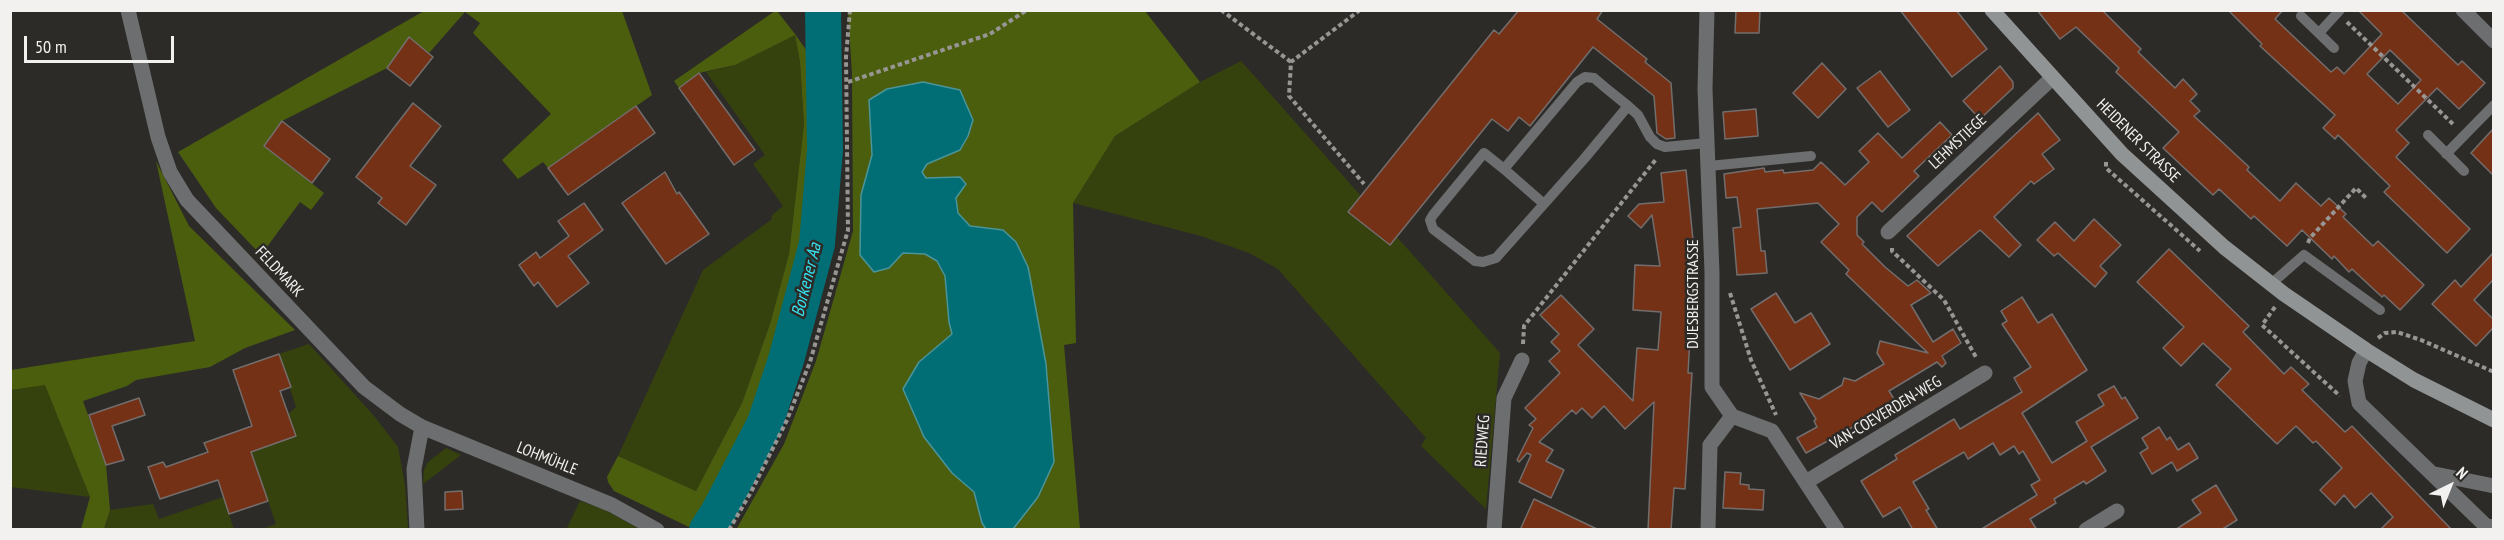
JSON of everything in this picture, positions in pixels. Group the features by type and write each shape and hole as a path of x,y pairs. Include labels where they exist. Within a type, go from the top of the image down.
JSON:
{"main road":[{"name":"HEIDENER STRASSE","path":"1992,10 2122,154 2224,247 2284,294 2366,350 2414,380 2493,420"}],"street":[{"name":"FELDMARK","path":"128,10 158,137 170,172 187,200 364,387 422,427"},
{"name":"DUESBERGSTRASSE","path":"1707,10 1705,89 1712,273 1710,377 1716,395 1732,416"},
{"path":"2463,10 2493,41"},
{"name":"LEHMSTIEGE","path":"1888,232 2052,78"},
{"path":"2366,350 2359,363 2355,381 2359,403 2435,474 2486,526 2493,527"},
{"name":"RIEDWEG","path":"1494,530 1504,398 1521,360"},
{"name":"VAN-COEVERDEN-WEG","path":"1806,482 1985,374"},
{"path":"1707,530 1710,445 1732,416 1772,431 1837,530"},
{"path":"417,530 414,469 422,427"},
{"name":"LOHMÜHLE","path":"422,427 612,505 657,530"},
{"path":"2435,474 2493,486"},
{"path":"2086,530 2116,510"}],"lane":[{"path":"2319,33 2339,12"},
{"path":"2301,16 2334,48"},
{"path":"1504,169 1577,81 1585,77 1594,78 1638,115 1650,137 1657,144 1665,147 1707,143"},
{"path":"2446,154 2493,105"},
{"path":"1544,204 1484,153 1430,220 1433,229 1475,261 1483,262 1496,258 1544,204 1628,106"},
{"path":"2428,135 2464,171"},
{"path":"1708,166 1811,156"},
{"path":"2271,284 2304,255 2380,310"}],"path":[{"path":"729,530 787,420 810,362 848,230 846,57 850,10"},
{"path":"848,82 990,34 1027,10"},
{"path":"1221,10 1291,62"},
{"path":"1360,10 1291,62 1289,96 1364,184"},
{"path":"2339,12 2464,135"},
{"path":"1521,360 1524,326 1665,147"},
{"path":"2304,255 2310,237 2356,188 2366,198"},
{"path":"1888,232 1892,251 1944,300 1985,374"},
{"path":"1729,291 1751,360 1779,421"},
{"path":"2284,294 2262,325 2341,397 2359,403"},
{"path":"2366,350 2385,333 2397,332 2421,340 2493,372"}],"green space":[{"path":"424,11 622,11 652,95 548,168 543,162 518,179 502,160 551,114 473,33 480,23 465,12 429,53 409,38 387,68 282,121 264,146 324,193 311,210 300,202 261,255 216,208 178,152"},
{"path":"775,11 795,34 811,57 811,165 805,227 792,291 775,350 752,412 724,469 689,527 614,491 607,477 618,456 696,491 742,403 770,324 789,254 804,124 800,62 795,35 735,65 699,73 679,88 674,81"},
{"path":"848,11 1145,11 1200,82 1115,136 1073,203 1076,343 1064,345 1080,529 1013,529 1052,426 1046,364 1030,277 1003,230 970,226 958,213 956,198 926,178 922,172 926,164 960,150 869,101 872,155 861,195 889,268 902,253 925,254 937,261 945,276 949,322 953,334 919,362 952,473 974,492 982,523 986,529 736,530 784,444 816,361 853,231 852,74"},
{"path":"795,34 800,62 804,124 789,254 770,324 742,403 696,491 618,456 703,270 772,219 771,216 783,206 753,164 765,155 706,72 735,65"},
{"path":"1241,61 1361,196 1367,226 1390,245 1397,237 1500,353 1486,509 1421,446 1426,438 1278,269 1249,253 1201,236 1073,203 1115,136 1200,82"},
{"path":"156,161 189,226 295,330 245,348 210,367 136,380 127,386 83,401 106,465 110,510 104,529 81,529 90,497 45,385 11,390 11,370 195,341"},
{"path":"309,344 375,417 398,447 405,485 408,529 262,529 276,524 251,452 296,436 288,414 296,407 279,354"},
{"path":"45,384 90,497 11,487 11,390"},
{"path":"446,448 461,455 423,484 424,470 428,462"},
{"path":"223,497 234,529 104,530 110,510 153,504 159,519"},
{"path":"580,501 605,510 641,530 566,530"}],"water":[{"path":"923,82 960,90 973,120 960,150 927,164 922,172 926,178 960,177 966,184 956,198 958,213 970,226 1003,230 1016,242 1028,267 1046,364 1054,462 1038,497 1013,529 986,529 982,523 974,492 952,473 924,437 903,389 919,362 952,334 945,276 937,261 925,254 903,253 889,268 874,272 860,255 861,195 872,155 869,100 887,89"}],"building":[{"path":"1519,10 1603,10 1597,19 1647,59 1645,62 1671,83 1675,138 1666,139 1657,133 1654,96 1593,47 1530,126 1519,117 1508,131 1492,119 1390,245 1348,212 1494,30 1499,34"},
{"path":"1736,10 1760,10 1759,33 1735,33"},
{"path":"1900,10 1956,10 1987,49 1952,77"},
{"path":"2037,10 2102,10 2141,49 2138,52 2175,88 2183,79 2197,94 2190,101 2200,111 2194,116 2249,167 2247,170 2280,201 2296,183 2321,206 2329,198 2346,214 2343,217 2373,246 2378,241 2424,285 2400,310 2384,295 2382,297 2352,269 2349,272 2334,256 2332,259 2302,230 2287,246 2254,216 2251,219 2219,189 2213,195 2163,148 2179,132 2116,72 2119,68 2076,27 2060,39"},
{"path":"2228,10 2283,10 2275,19 2331,72 2337,67 2344,74 2382,34 2358,10 2401,10 2458,65 2462,61 2485,83 2459,109 2437,88 2396,130 2409,143 2396,157 2470,229 2447,253 2384,192 2390,186 2338,135 2335,139 2323,128 2335,115 2260,46 2262,44","holes":["2390,50 2421,80 2398,104 2367,74"]},
{"path":"409,37 433,57 410,86 387,68"},
{"path":"1822,63 1846,89 1818,118 1793,93"},
{"path":"2000,66 2013,82 2013,88 1980,119 1963,101"},
{"path":"1880,71 1910,110 1888,127 1857,88"},
{"path":"699,73 755,150 734,165 679,88"},
{"path":"413,103 441,126 410,166 436,185 406,225 378,203 382,198 356,177"},
{"path":"636,106 655,133 568,195 548,168"},
{"path":"1756,109 1758,136 1725,139 1723,112"},
{"path":"2038,113 2060,140 2042,154 2054,169 2034,184 2031,181 1994,217 2021,245 2009,257 1980,230 1938,266 1907,236"},
{"path":"282,121 330,159 312,183 264,146"},
{"path":"1940,122 1952,135 1914,171 1919,176 1882,212 1872,202 1857,217 1857,235 1864,242 1862,244 1885,267 1908,286 1917,280 1931,293 1911,305 1933,342 1953,329 1961,343 1942,356 1946,363 1942,367 1937,362 1889,391 1894,399 1868,416 1869,418 1806,453 1797,438 1817,427 1814,421 1816,419 1800,393 1819,399 1842,385 1844,378 1855,381 1884,364 1877,353 1880,341 1928,353 1846,274 1849,270 1821,242 1839,224 1818,203 1757,209 1761,251 1765,251 1767,273 1737,275 1733,228 1741,227 1737,197 1726,198 1724,174 1764,168 1765,172 1783,170 1784,173 1813,170 1821,162 1845,185 1869,162 1859,151 1878,133 1902,158"},
{"path":"2493,129 2493,175 2471,153"},
{"path":"1686,170 1694,250 1688,373 1692,373 1685,489 1674,488 1671,530 1648,530 1654,402 1625,429 1604,406 1592,418 1582,408 1576,414 1572,410 1539,442 1553,450 1546,461 1564,470 1551,498 1519,482 1531,455 1527,453 1519,462 1517,460 1533,428 1529,425 1536,419 1525,408 1560,373 1549,361 1560,351 1551,342 1559,334 1540,315 1561,295 1594,329 1578,345 1633,401 1637,348 1658,350 1661,312 1633,310 1635,265 1660,266 1652,215 1641,228 1628,216 1639,204 1664,202 1661,173"},
{"path":"665,172 677,194 679,192 709,234 666,264 622,203"},
{"path":"584,203 603,230 568,256 589,283 557,307 538,282 534,286 519,265 536,252 540,258 569,236 558,221"},
{"path":"2094,219 2121,245 2100,266 2107,273 2095,287 2058,253 2054,256 2037,240 2055,222 2074,241"},
{"path":"2169,249 2249,326 2243,332 2284,374 2291,367 2309,384 2302,390 2345,432 2352,426 2452,530 2380,530 2393,517 2371,493 2355,508 2344,495 2335,505 2320,490 2342,468 2316,441 2313,443 2296,426 2277,444 2216,385 2231,369 2203,343 2181,366 2163,348 2184,327 2137,282"},
{"path":"2493,253 2493,280 2474,300 2493,319 2493,328 2476,346 2432,304 2455,280 2461,287"},
{"path":"1776,293 1795,323 1811,313 1830,344 1790,370 1751,309"},
{"path":"2022,297 2038,323 2052,314 2087,370 2022,413 2052,463 2087,441 2076,422 2104,405 2098,395 2114,386 2122,399 2125,397 2138,418 2091,447 2106,471 2086,484 2084,481 2054,499 2056,503 2030,519 2037,530 1980,530 2037,495 2031,485 2040,480 2023,451 2019,454 2014,446 2000,455 1993,443 1968,459 1964,452 1913,482 1938,530 1913,530 1900,507 1883,517 1861,481 1897,459 1895,455 1954,419 1960,429 2022,392 2014,378 2031,367 2002,324 2007,321 2001,311"},
{"path":"279,354 291,387 280,391 296,436 251,452 268,501 229,514 218,480 160,499 148,467 163,462 166,467 208,452 204,443 252,426 233,370"},
{"path":"139,398 145,415 112,426 124,460 106,465 89,415"},
{"path":"2159,427 2167,440 2170,437 2178,450 2189,443 2198,458 2177,471 2172,462 2152,474 2140,453 2148,448 2142,438"},
{"path":"1725,472 1741,473 1740,484 1749,485 1749,489 1764,490 1763,510 1723,508"},
{"path":"2216,485 2237,520 2221,530 2175,530 2201,513 2192,500"},
{"path":"462,491 463,509 445,510 445,492"},
{"path":"1534,499 1599,530 1520,530"}],"waterway":[{"name":"Borkener Aa","path":"707,530 765,423 786,360 817,244 825,150 823,10"}]}
